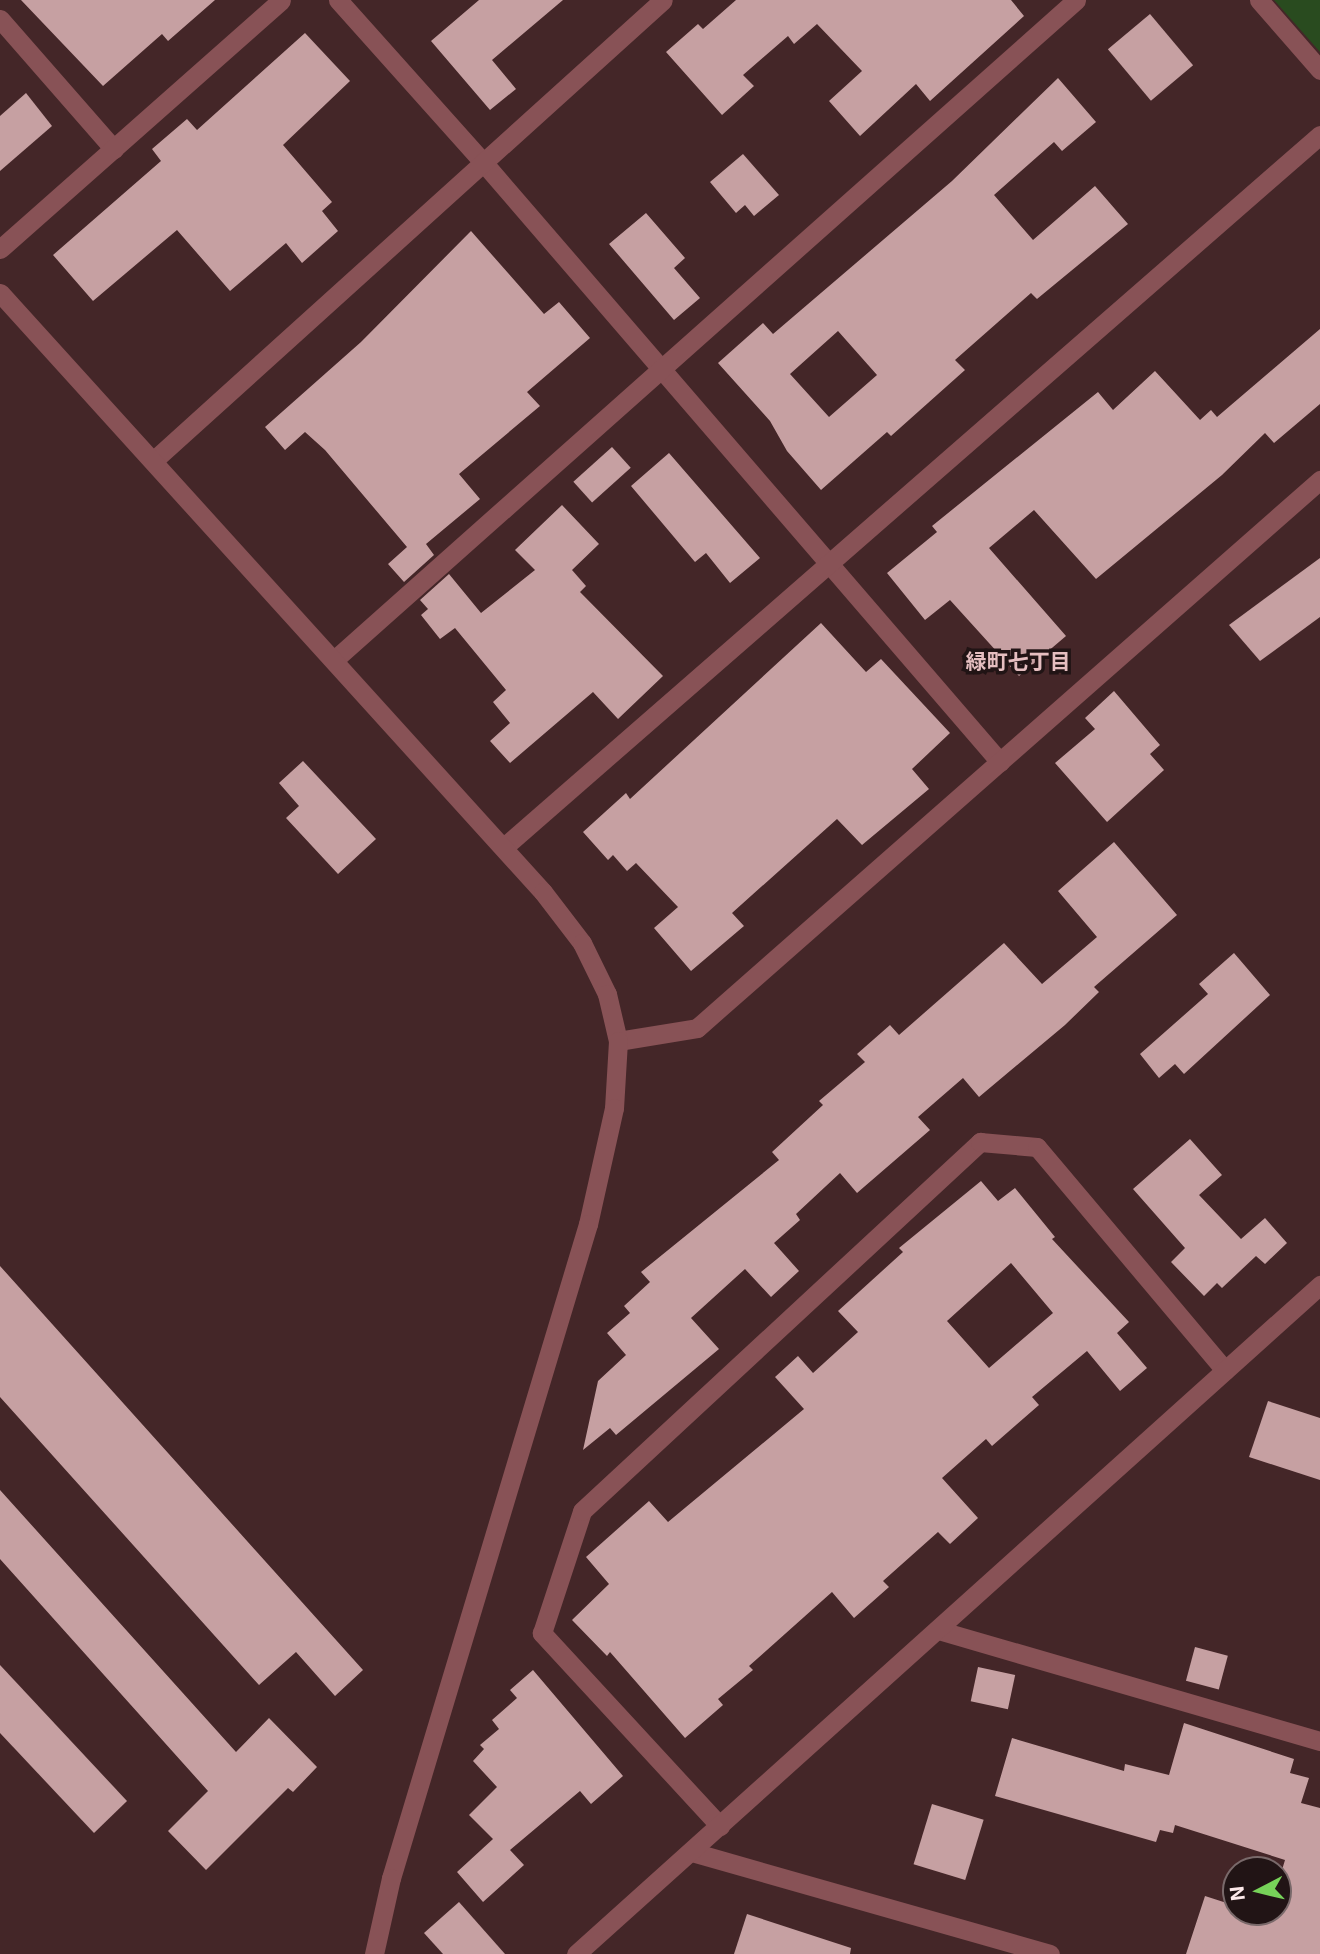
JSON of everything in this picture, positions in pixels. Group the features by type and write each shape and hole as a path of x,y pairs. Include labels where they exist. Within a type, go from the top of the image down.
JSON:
{"street":[{"path":"0,249 281,0"},
{"path":"338,0 483,162 1000,762"},
{"path":"153,461 663,0"},
{"path":"334,660 1076,0"},
{"path":"1259,0 1320,70"},
{"path":"0,19 114,149"},
{"path":"504,846 1320,135"},
{"path":"0,293 504,846 582,943 607,994 618,1041 614,1108 588,1224 391,1878 374,1954"},
{"path":"618,1041 697,1028 1320,480"},
{"path":"720,1826 542,1633 582,1511 980,1142 1037,1147 1225,1370"},
{"path":"576,1954 1320,1285"},
{"path":"938,1630 1320,1741"},
{"path":"692,1852 1049,1954"}],"green space":[{"path":"1274,0 1320,0 1320,52"}],"building":[{"path":"21,0 215,0 168,41 162,34 103,86"},
{"path":"479,0 563,0 492,60 516,89 490,110 431,41"},
{"path":"736,0 1011,0 1024,16 930,101 916,84 860,136 829,101 862,71 817,24 794,44 788,36 743,75 754,86 722,115 666,52 698,24 703,29"},
{"path":"1150,14 1193,65 1151,101 1108,49"},
{"path":"305,33 350,81 283,145 332,202 322,211 338,231 302,263 286,243 230,291 177,230 93,301 53,255 161,161 152,149 187,119 197,130"},
{"path":"1058,78 1096,122 1062,151 1054,142 994,195 1033,240 1095,186 1128,224 1037,299 1031,293 955,360 965,370 891,436 887,432 821,490 787,451 770,421 718,363 763,323 773,334 952,181","holes":["838,331 877,375 829,417 790,374"]},
{"path":"26,93 52,126 0,171 0,116"},
{"path":"743,154 779,195 754,216 745,205 736,213 710,182"},
{"path":"646,213 685,258 674,268 700,298 674,320 609,244"},
{"path":"471,231 544,314 559,302 590,338 527,392 540,406 459,474 480,499 426,544 434,555 404,582 388,564 407,547 325,450 305,432 285,450 265,427 361,342"},
{"path":"1320,329 1320,404 1274,443 1265,433 1222,475 1096,579 1034,510 989,548 1066,636 1019,676 950,600 925,620 887,573 937,532 932,526 1098,392 1113,410 1155,371 1200,420 1211,410 1217,417"},
{"path":"612,447 631,468 592,503 573,482"},
{"path":"669,453 760,558 730,583 706,553 695,562 631,486"},
{"path":"562,505 599,544 572,570 586,586 580,592 663,676 618,719 593,692 510,763 490,741 510,723 493,702 506,690 455,628 440,639 421,615 428,609 420,600 449,574 481,613 535,570 515,550"},
{"path":"1320,558 1320,617 1260,661 1229,625"},
{"path":"821,623 866,672 881,659 950,733 912,769 929,789 862,845 837,819 732,913 744,926 691,971 654,928 678,907 636,863 627,871 613,855 608,860 583,832 626,793 630,799"},
{"path":"1114,691 1160,745 1150,754 1164,770 1107,822 1055,763 1095,729 1085,718"},
{"path":"303,761 376,839 338,874 286,818 299,806 279,783"},
{"path":"1114,842 1177,915 1094,987 1099,992 1065,1025 979,1097 963,1078 918,1117 930,1130 857,1193 840,1173 796,1214 800,1220 774,1243 799,1271 771,1297 745,1269 691,1318 719,1349 616,1435 610,1428 583,1450 598,1381 626,1355 607,1333 630,1313 624,1306 650,1282 641,1272 779,1160 772,1152 823,1105 819,1101 865,1062 857,1054 890,1025 899,1035 1004,943 1042,984 1097,937 1058,891"},
{"path":"1234,953 1270,995 1184,1074 1175,1064 1159,1078 1140,1054 1208,994 1199,984"},
{"path":"1190,1139 1222,1175 1199,1195 1241,1239 1265,1218 1287,1243 1265,1264 1256,1256 1222,1288 1217,1283 1204,1296 1171,1262 1185,1248 1133,1189"},
{"path":"981,1181 998,1201 1015,1188 1055,1237 1052,1239 1129,1322 1117,1333 1147,1368 1120,1391 1087,1351 1032,1397 1039,1405 992,1446 986,1439 942,1478 978,1518 950,1544 938,1532 883,1581 889,1587 854,1618 832,1592 749,1666 753,1670 718,1699 723,1705 685,1738 610,1652 607,1656 572,1620 609,1584 586,1557 649,1501 668,1522 804,1409 775,1377 798,1356 813,1373 858,1332 838,1311 903,1252 899,1248","holes":["1011,1263 1053,1313 989,1368 947,1321"]},
{"path":"0,1266 363,1670 335,1696 296,1652 259,1685 0,1397"},
{"path":"1268,1401 1320,1418 1320,1480 1249,1457"},
{"path":"0,1490 236,1752 269,1718 317,1767 293,1792 288,1788 206,1870 168,1831 208,1791 0,1559"},
{"path":"1195,1647 1228,1656 1219,1690 1186,1681"},
{"path":"0,1665 127,1801 94,1833 0,1733"},
{"path":"978,1667 1015,1675 1008,1709 971,1701"},
{"path":"533,1670 623,1776 591,1804 580,1791 510,1850 524,1865 483,1902 457,1872 493,1839 469,1815 497,1787 473,1761 484,1749 480,1745 499,1729 492,1720 517,1698 510,1690"},
{"path":"1184,1723 1294,1759 1290,1773 1309,1778 1301,1803 1320,1808 1320,1954 1186,1954 1205,1896 1222,1901 1222,1926 1292,1926 1292,1856 1272,1856 1175,1825 1173,1833 1160,1830 1156,1842 995,1796 1012,1738 1124,1771 1125,1764 1169,1775"},
{"path":"932,1804 984,1820 965,1880 914,1864"},
{"path":"459,1902 505,1954 443,1954 424,1933"},
{"path":"747,1914 851,1948 850,1954 734,1954"}],"district":[{"name":"緑町七丁目","path":"1018,662"}]}
